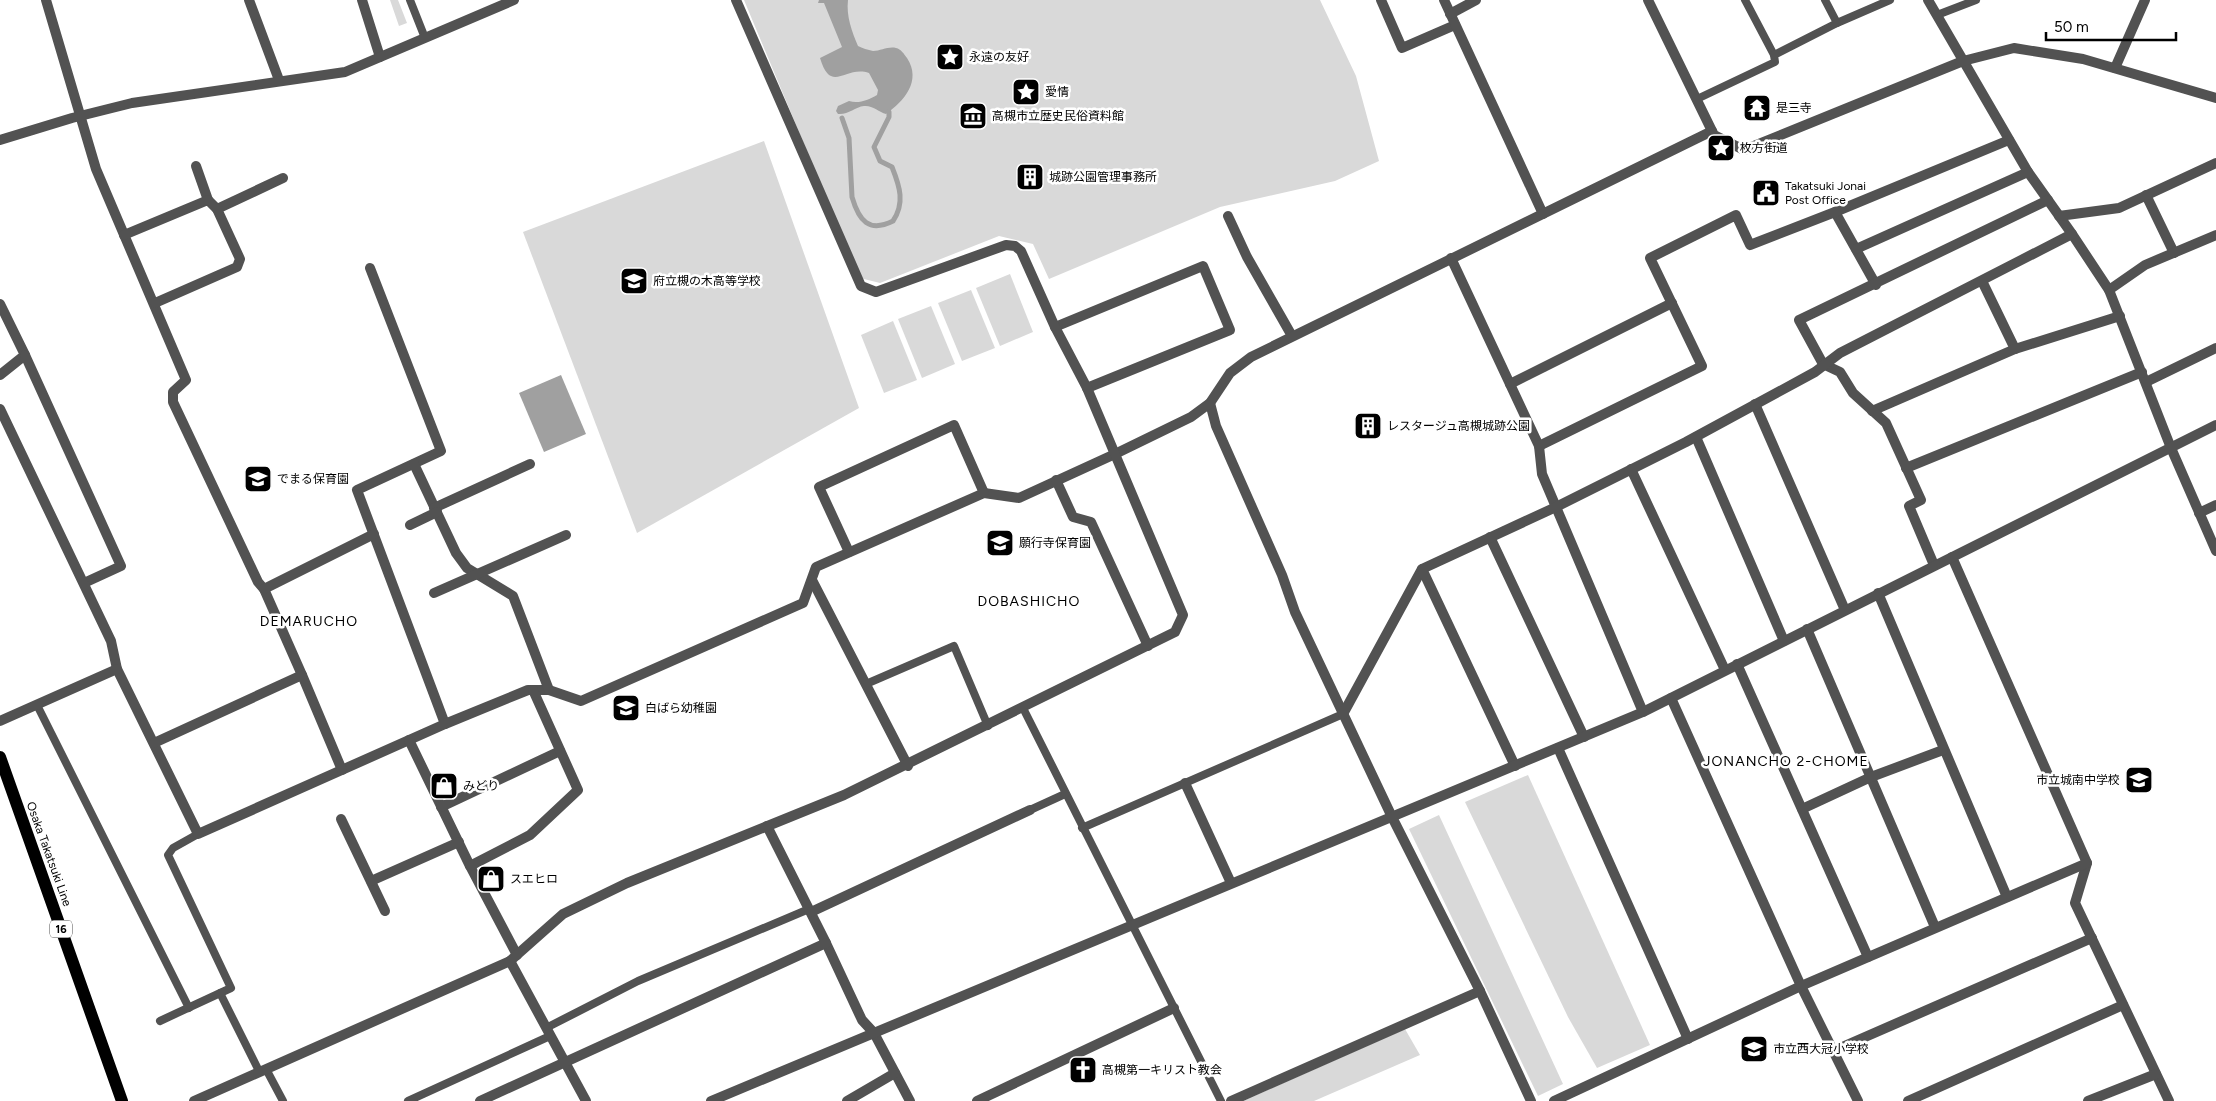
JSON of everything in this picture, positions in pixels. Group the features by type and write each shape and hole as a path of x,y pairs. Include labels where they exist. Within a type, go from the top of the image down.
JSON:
{"main road":[{"name":"Osaka Takatsuki Line","path":"0,757 122,1101"}],"street":[{"path":"46,0 96,169 155,303 186,380 173,392 173,402 258,582 264,589 342,770"},
{"path":"249,0 279,80"},
{"path":"362,0 380,57"},
{"path":"0,140 132,103 279,80 345,72 514,0"},
{"path":"194,1101 513,958 563,914 627,883 844,796 908,766 1175,632 1183,614 1086,388 1055,327 1021,251 1015,246 1006,244 876,292 861,286 736,0"},
{"path":"1381,0 1402,48 1455,25"},
{"path":"1444,0 1543,214"},
{"path":"1450,14 1476,0"},
{"path":"1648,0 1714,135 1744,150 1963,61 2014,48 2083,59 2216,98"},
{"path":"1928,0 2028,172 2109,290 2171,448 2216,551"},
{"path":"2115,68 2144,0"},
{"path":"0,409 111,641 117,669 198,834 445,724 528,690 549,690 581,702 803,603 816,567 984,493 1019,498 1115,454 1191,417 1210,403 1230,373 1251,357 1712,131"},
{"path":"1539,446 1702,366 1650,258 1736,216 1750,245 2009,140"},
{"path":"155,303 237,267 240,258 217,209 208,200 196,166"},
{"path":"2059,216 2119,208 2215,167"},
{"path":"1856,249 2028,172"},
{"path":"217,209 283,178"},
{"path":"2146,195 2174,253"},
{"path":"124,235 208,200"},
{"path":"1934,565 1909,506 1922,500 1886,424 1853,393 1840,372 1823,364 1799,320 2048,200"},
{"path":"1835,212 1876,284"},
{"path":"1228,216 1246,257 1292,336"},
{"path":"1343,714 1422,569 1556,506 1696,436 1815,372 1840,352 2072,234"},
{"path":"2109,290 2145,265 2216,235"},
{"path":"1451,258 1539,446 1542,474 1643,712"},
{"path":"1055,327 1203,266 1230,330 1086,388"},
{"path":"370,268 441,451 357,490 445,724"},
{"path":"1982,281 2015,349"},
{"path":"1510,384 1672,303"},
{"path":"0,304 26,355 121,566 84,584"},
{"path":"1872,411 2015,349 2120,316"},
{"path":"1906,468 2216,348"},
{"path":"0,375 26,355"},
{"path":"1210,403 1216,426 1282,575 1295,612 1392,817 1480,991 1531,1101"},
{"path":"1755,404 1845,610"},
{"path":"711,1101 1130,924 1643,712 2216,425"},
{"path":"849,552 819,486 954,426 984,493"},
{"path":"1696,436 1784,641"},
{"path":"414,464 456,553 467,568 512,596 549,690"},
{"path":"410,525 436,510 530,464"},
{"path":"1631,469 1726,670"},
{"path":"1056,480 1073,517 1091,522 1148,646"},
{"path":"2199,513 2216,506"},
{"path":"264,589 374,534"},
{"path":"434,593 566,535"},
{"path":"1490,537 1584,738"},
{"path":"1952,557 2087,863 2075,903 2169,1101"},
{"path":"1422,569 1515,766"},
{"path":"812,580 908,766"},
{"path":"1878,593 2007,897"},
{"path":"1807,629 1935,927"},
{"path":"1737,664 1868,957"},
{"path":"0,721 117,669"},
{"path":"154,743 302,675"},
{"path":"470,866 530,835 578,790 533,690"},
{"path":"1671,698 1801,986 1858,1101"},
{"path":"409,740 548,1032 586,1101"},
{"path":"1558,748 1688,1039"},
{"path":"1802,809 1871,777 1943,750"},
{"path":"441,807 560,751"},
{"path":"1185,782 1231,883"},
{"path":"810,910 1030,810"},
{"path":"341,819 385,911"},
{"path":"767,826 810,910 862,1020 874,1033 910,1101"},
{"path":"371,881 459,842"},
{"path":"1554,1101 1801,986 2087,863"},
{"path":"1833,1051 2092,938"},
{"path":"480,1101 826,943"},
{"path":"1231,1101 1480,991"},
{"path":"1908,1101 2123,1005"},
{"path":"977,1101 1174,1008"},
{"path":"847,1101 895,1074"},
{"path":"2088,1101 2156,1074"}],"lane":[{"path":"410,0 425,38"},
{"path":"1697,99 1776,62 1745,0"},
{"path":"1825,0 1837,23"},
{"path":"1774,55 1837,23 1890,0"},
{"path":"1938,15 1976,0"},
{"path":"866,684 954,646 988,726"},
{"path":"37,705 189,1008"},
{"path":"1022,708 1221,1101"},
{"path":"1082,828 1343,714"},
{"path":"1030,810 1065,794"},
{"path":"160,1021 231,988 168,855 173,848 198,834"},
{"path":"408,1101 548,1032 638,981 810,910"},
{"path":"220,993 262,1070 283,1101"}],"shaded area":[{"path":"390,0 398,0 407,23 399,26"},
{"path":"744,0 1320,0 1356,76 1379,161 1335,181 1220,207 1049,279 1033,244 999,236 880,283 860,278"},
{"path":"819,0 848,0 849,18 858,46 873,51 896,48 907,58 913,75 909,90 905,97 886,114 867,106 842,114 838,114 836,111 838,106 849,101 860,102 874,97 877,95 878,90 869,73 853,72 834,77 829,75 824,69 820,58 842,47 824,3 818,3"},
{"path":"764,141 859,408 637,533 523,232"},
{"path":"1010,274 1033,332 1000,346 976,288"},
{"path":"971,290 995,348 962,361 938,303"},
{"path":"931,306 955,364 922,378 898,319"},
{"path":"893,321 917,380 884,393 861,335"},
{"path":"561,375 586,434 544,452 519,393"},
{"path":"1528,775 1650,1045 1597,1068 1568,1017 1465,802"},
{"path":"1439,815 1563,1084 1538,1096 1409,829"},
{"path":"1405,1029 1420,1055 1314,1101 1243,1101"}],"waterway":[{"path":"842,118 849,138 852,197 858,213 866,223 877,226 893,221 900,201 899,188 892,167 880,161 874,147 889,117 889,112"}],"place":[{"name":"永遠の友好","path":"950,57"},
{"name":"愛情","path":"1026,92"},
{"name":"是三寺","path":"1757,108"},
{"name":"高槻市立歴史民俗資料館","path":"973,116"},
{"name":"枚方街道","path":"1721,148"},
{"name":"城跡公園管理事務所","path":"1030,177"},
{"name":"Takatsuki Jonai Post Office","path":"1766,193"},
{"name":"府立槻の木高等学校","path":"634,281"},
{"name":"レスタージュ高槻城跡公園","path":"1368,426"},
{"name":"でまる保育園","path":"258,479"},
{"name":"願行寺保育園","path":"1000,543"},
{"name":"白ばら幼稚園","path":"626,708"},
{"name":"市立城南中学校","path":"2139,780"},
{"name":"みどり","path":"444,786"},
{"name":"スエヒロ","path":"491,879"},
{"name":"市立西大冠小学校","path":"1754,1049"},
{"name":"高槻第一キリスト教会","path":"1083,1070"}],"district":[{"name":"DOBASHICHO","path":"1029,601"},
{"name":"DEMARUCHO","path":"309,621"},
{"name":"JONANCHO 2-CHOME","path":"1786,761"}]}
